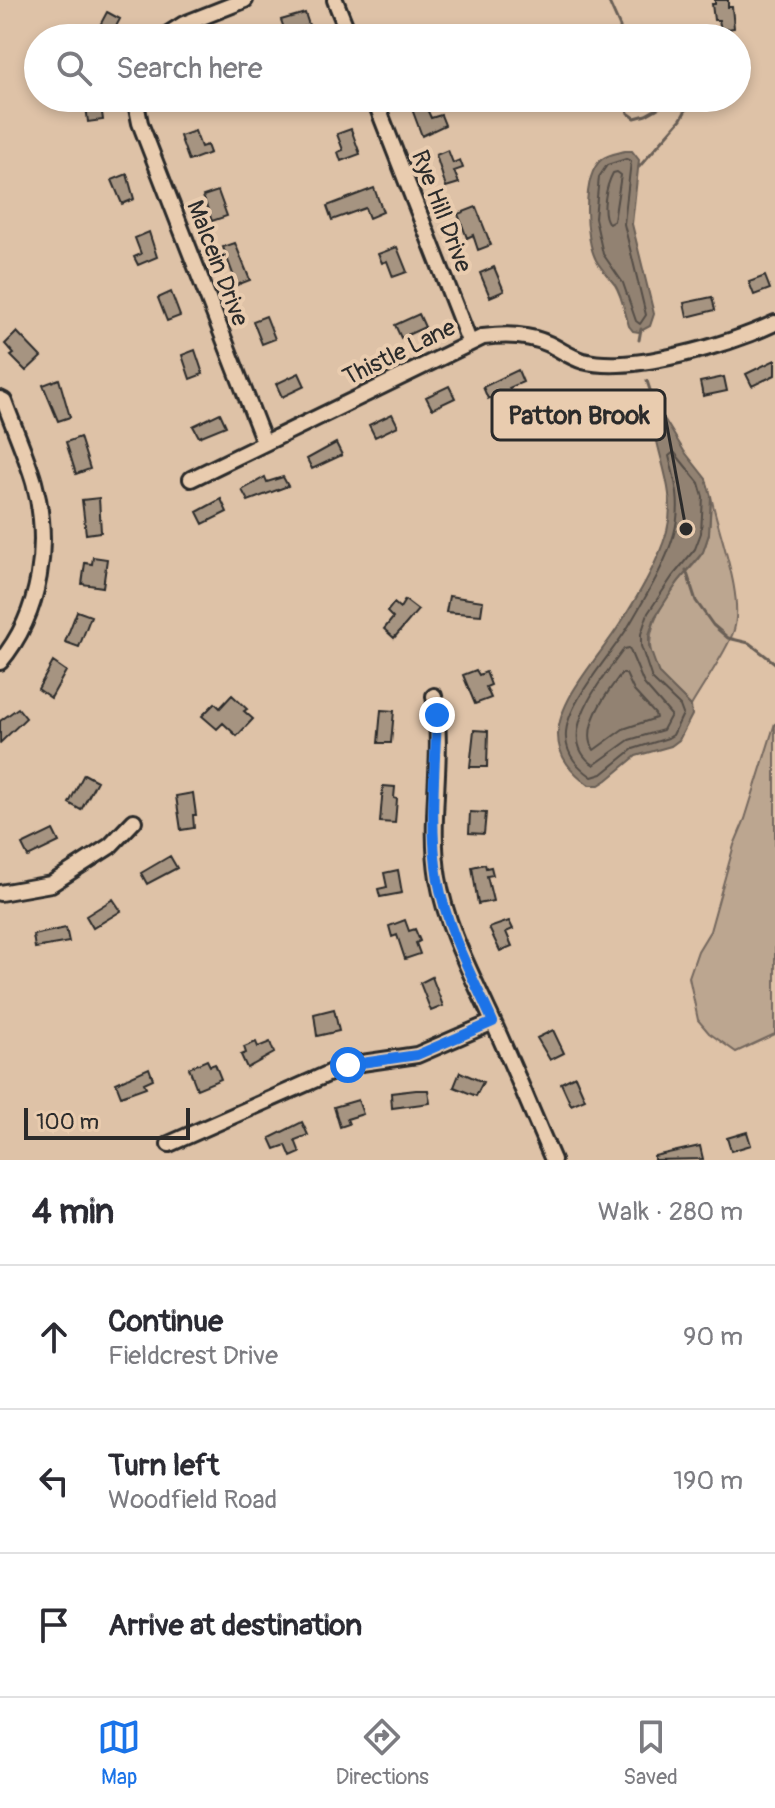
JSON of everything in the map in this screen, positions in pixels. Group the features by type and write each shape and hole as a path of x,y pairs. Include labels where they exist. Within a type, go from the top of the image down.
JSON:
{"street":[{"path":"184,24 245,0"},
{"path":"335,0 344,24"},
{"name":"Malcein Drive","path":"138,112 264,442"},
{"name":"Rye Hill Drive","path":"379,112 469,341"},
{"name":"Thistle Lane","path":"191,479 469,341 483,337 518,335 535,338 583,360 627,364 703,348 775,323"},
{"path":"0,399 4,401 34,484 43,545 37,593 15,644 0,662"},
{"path":"434,696 437,715 434,824 438,879 455,936 553,1160"},
{"path":"0,893 51,884 110,846 134,821"},
{"path":"169,1144 348,1065 417,1055 493,1022"}],"shaded area":[{"path":"711,496 733,582 736,616 726,647 691,706 660,675 653,663 650,638 664,602 706,545"},
{"path":"775,723 775,1034 736,1052 709,1033 698,1020 689,977 698,951 710,931 734,845"}],"water":[{"path":"632,151 639,160 632,224 654,314 650,326 639,332 629,326 617,289 596,260 589,238 588,193 595,167 604,157"},
{"path":"652,410 660,412 706,479 711,496 709,534 703,552 655,617 649,635 649,646 659,674 691,706 692,715 679,740 671,746 636,756 599,785 589,785 563,758 558,735 560,721 573,691 640,591 667,531 670,500"}],"building":[{"path":"715,0 728,0 734,24 720,24 719,20 714,20 712,4"},
{"path":"107,12 120,19 117,24 101,24"},
{"path":"305,13 309,24 282,24 281,20"},
{"path":"87,112 102,112 103,120 88,122"},
{"path":"413,112 428,112 431,118 441,115 445,125 422,136"},
{"path":"351,129 360,154 341,161 338,152 343,150 337,134"},
{"path":"195,131 201,147 207,145 210,153 189,161 180,136"},
{"path":"448,150 453,163 460,160 463,168 454,171 459,183 446,187 436,155"},
{"path":"127,174 134,199 122,204 112,180"},
{"path":"374,188 383,212 369,218 365,208 332,220 327,206"},
{"path":"218,191 227,216 212,221 203,196"},
{"path":"476,207 491,245 478,250 473,235 467,238 458,214"},
{"path":"149,232 157,257 138,265 134,257 141,254 135,238"},
{"path":"235,243 250,280 237,285 223,247"},
{"path":"397,247 407,272 393,277 387,261 382,263 378,254"},
{"path":"494,267 504,291 490,297 480,273"},
{"path":"765,276 770,289 754,295 749,282"},
{"path":"171,292 180,316 167,321 158,298"},
{"path":"712,297 715,310 687,317 684,303"},
{"path":"419,314 425,327 401,338 395,325"},
{"path":"266,316 275,339 262,344 253,321"},
{"path":"17,332 41,357 26,371 11,356 14,354 5,344"},
{"path":"195,350 203,374 190,379 182,355"},
{"path":"775,360 775,375 752,386 746,374"},
{"path":"518,370 523,382 509,388 512,395 501,400 498,394 488,399 483,387"},
{"path":"299,373 305,386 282,397 276,384"},
{"path":"724,377 727,391 703,396 700,382"},
{"path":"59,379 70,417 58,421 43,385"},
{"path":"449,386 455,398 432,409 426,397"},
{"path":"220,413 226,426 199,437 193,426"},
{"path":"392,414 398,426 375,437 369,425"},
{"path":"80,437 90,469 76,474 66,442"},
{"path":"336,443 342,455 312,469 307,459"},
{"path":"265,477 267,482 283,477 288,486 248,501 242,490"},
{"path":"99,498 101,532 86,534 82,500"},
{"path":"221,499 227,512 203,524 197,512"},
{"path":"93,557 107,559 103,587 82,584 85,563 92,564"},
{"path":"449,596 483,601 481,615 446,612"},
{"path":"405,600 418,610 394,638 384,629 393,618 387,612 394,603 400,608"},
{"path":"77,611 91,616 79,647 65,642"},
{"path":"53,662 66,671 51,698 38,689"},
{"path":"476,670 479,675 486,672 491,685 486,687 491,698 475,704 463,675"},
{"path":"232,695 253,719 237,736 223,723 217,729 202,716 215,703 220,708"},
{"path":"18,708 26,718 0,743 0,721"},
{"path":"381,710 394,711 391,743 378,743"},
{"path":"474,730 488,731 487,767 470,767"},
{"path":"84,774 97,781 81,810 69,803"},
{"path":"383,786 395,787 395,823 380,822"},
{"path":"193,793 194,828 181,830 176,796"},
{"path":"470,812 486,813 484,834 469,833"},
{"path":"53,830 59,842 28,857 22,845"},
{"path":"170,856 177,868 147,884 141,873"},
{"path":"485,864 486,868 491,867 493,875 487,876 493,901 478,904 472,867"},
{"path":"398,870 402,893 380,897 378,889 387,887 384,873"},
{"path":"113,899 121,911 93,928 86,916"},
{"path":"405,920 409,931 415,929 420,941 416,943 420,954 405,959 397,935 392,937 389,926"},
{"path":"509,921 513,929 506,932 512,946 500,951 489,928"},
{"path":"66,928 69,942 35,948 33,935"},
{"path":"432,977 443,1006 431,1011 420,983"},
{"path":"334,1009 339,1031 317,1036 314,1014"},
{"path":"553,1030 564,1053 550,1060 537,1038"},
{"path":"256,1042 258,1047 270,1042 274,1053 247,1068 241,1055 246,1053 244,1047"},
{"path":"207,1060 210,1066 215,1064 221,1079 197,1089 189,1068"},
{"path":"149,1068 153,1079 144,1083 146,1087 121,1096 116,1083"},
{"path":"460,1072 483,1082 476,1096 454,1087"},
{"path":"575,1076 585,1099 571,1105 561,1083"},
{"path":"428,1090 430,1103 392,1108 391,1093"},
{"path":"358,1100 363,1114 347,1119 349,1124 340,1127 334,1107"},
{"path":"302,1122 308,1135 295,1140 300,1153 291,1157 286,1145 275,1149 270,1138"},
{"path":"747,1132 751,1145 731,1151 727,1138"},
{"path":"700,1146 703,1159 654,1160 654,1156"}],"waterway":[{"path":"608,0 619,24"},
{"path":"628,112 635,118 651,112"},
{"path":"639,167 685,112"},
{"path":"639,340 641,329"},
{"path":"647,381 658,414"},
{"path":"686,570 696,601 713,625 728,638 749,643 775,663"}],"place":[{"name":"Patton Brook","path":"686,529"}],"route":[{"path":"348,1065 417,1055 493,1022 451,926 438,879 434,824 437,715"}]}
